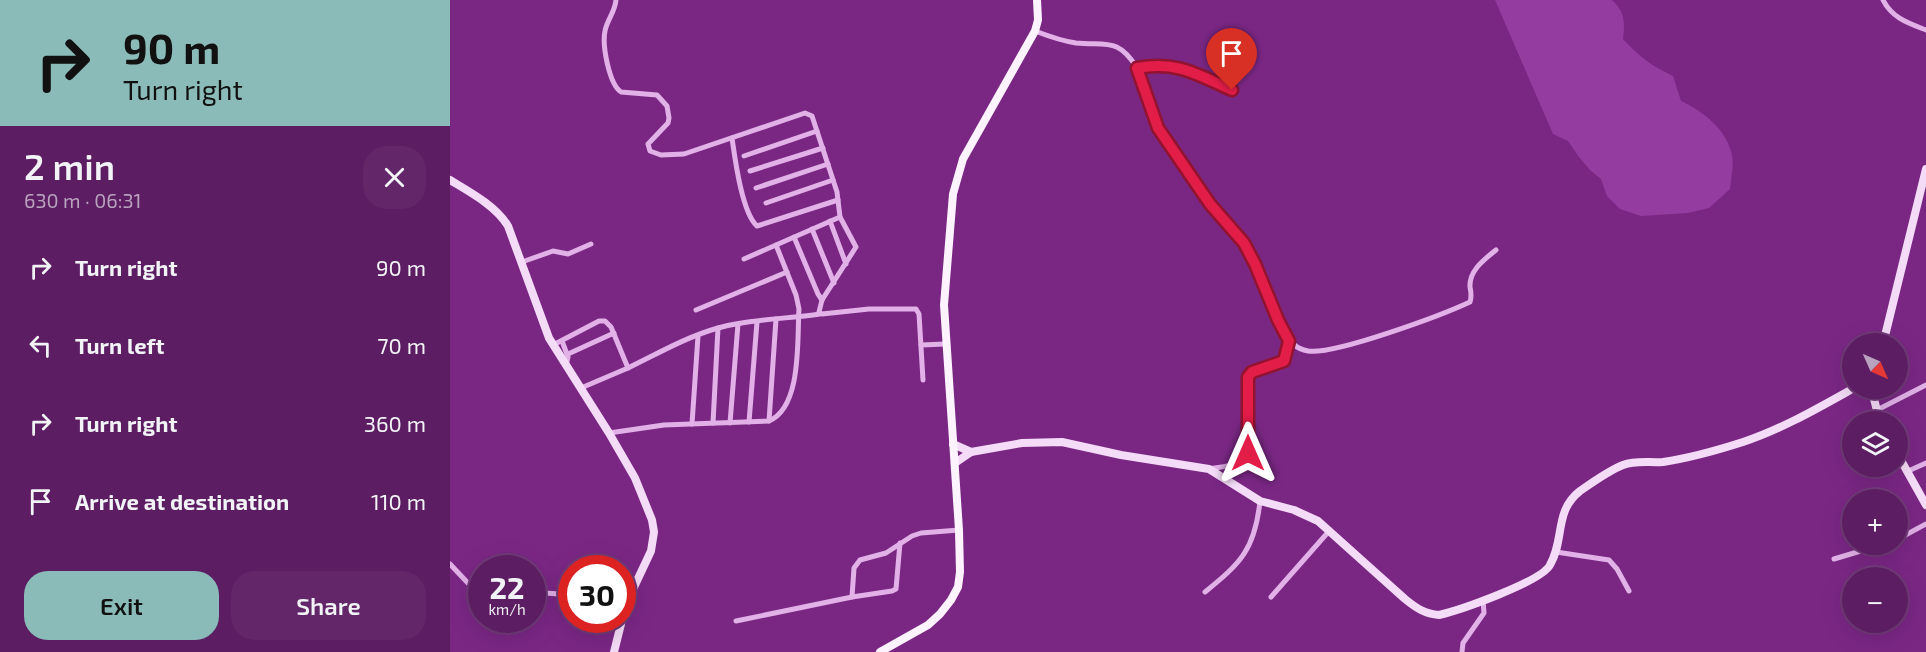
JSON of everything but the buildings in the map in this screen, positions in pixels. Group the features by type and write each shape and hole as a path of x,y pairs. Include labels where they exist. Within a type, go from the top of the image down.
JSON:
{"main road":[{"path":"880,652 928,625 940,614 958,587 959,530 944,305 953,194 963,159 1035,31 1038,20 1036,0"}],"street":[{"path":"616,0 604,39 613,84 621,92 657,94 663,100 669,113 668,123 648,144 650,151 661,155 684,154 805,113 812,116 833,180 840,217 856,247 822,300 819,308 820,314"},
{"path":"1883,0 1890,12 1897,18 1926,30"},
{"path":"1035,31 1067,41 1102,42 1114,45 1123,51 1137,68 1158,128 1210,204 1244,243 1289,341 1305,350 1327,350 1394,330 1470,302 1472,295 1470,284 1479,264 1496,250"},
{"path":"1137,68 1178,67 1232,90"},
{"path":"744,156 817,130"},
{"path":"732,138 742,190 755,225 759,226 838,200"},
{"path":"750,171 823,148"},
{"path":"756,188 828,164"},
{"path":"1886,333 1926,169"},
{"path":"450,180 491,207 505,220 512,233 542,322 553,345 635,478 647,504 654,532 651,550 636,580"},
{"path":"766,203 833,180"},
{"path":"744,259 840,217"},
{"path":"830,221 846,264"},
{"path":"812,229 834,283"},
{"path":"794,237 822,300"},
{"path":"522,262 553,251 568,254 591,244"},
{"path":"609,433 664,425 769,420 781,413 792,395 799,303 776,245"},
{"path":"696,310 787,272"},
{"path":"581,388 718,328 820,314 914,308 919,312 923,380"},
{"path":"769,420 776,319"},
{"path":"553,345 599,321 608,324 614,333 628,368"},
{"path":"749,422 758,322"},
{"path":"730,423 738,324"},
{"path":"713,423 718,328"},
{"path":"568,354 614,333"},
{"path":"692,424 698,336"},
{"path":"562,341 568,354 566,366"},
{"path":"955,463 971,452 1022,443 1062,441 1121,455 1209,468 1239,464 1244,461 1248,453 1248,377 1252,372 1284,361 1289,341"},
{"path":"921,345 945,345"},
{"path":"1876,399 1877,410 1926,385"},
{"path":"1209,468 1260,501 1308,515 1330,530 1405,599 1429,615 1440,615 1451,613 1540,575 1550,565 1556,552 1562,517 1570,500 1596,480 1617,468 1633,462 1681,459 1742,442 1791,422 1842,394"},
{"path":"953,444 971,452"},
{"path":"1908,471 1926,463"},
{"path":"1908,475 1926,505"},
{"path":"1205,592 1239,562 1251,544 1257,527 1260,501"},
{"path":"1908,534 1926,524"},
{"path":"852,597 853,575 856,564 860,560 886,553 912,536 921,533 959,530"},
{"path":"1271,597 1330,530"},
{"path":"736,621 892,591 896,589 900,543"},
{"path":"1556,552 1609,560 1617,569 1629,591"},
{"path":"1834,559 1847,555"},
{"path":"450,564 468,583"},
{"path":"1462,652 1463,643 1484,613 1483,600"},
{"path":"614,652 619,633"}],"shaded area":[{"path":"1495,0 1612,0 1623,18 1623,39 1646,60 1673,76 1681,101 1698,110 1713,122 1725,137 1733,159 1730,189 1709,208 1688,213 1641,216 1620,209 1607,196 1601,179 1590,170 1568,141 1553,134"}],"route":[{"path":"1232,90 1178,67 1137,68 1158,128 1210,204 1244,243 1289,341 1284,361 1252,372 1248,377 1248,453"}]}
